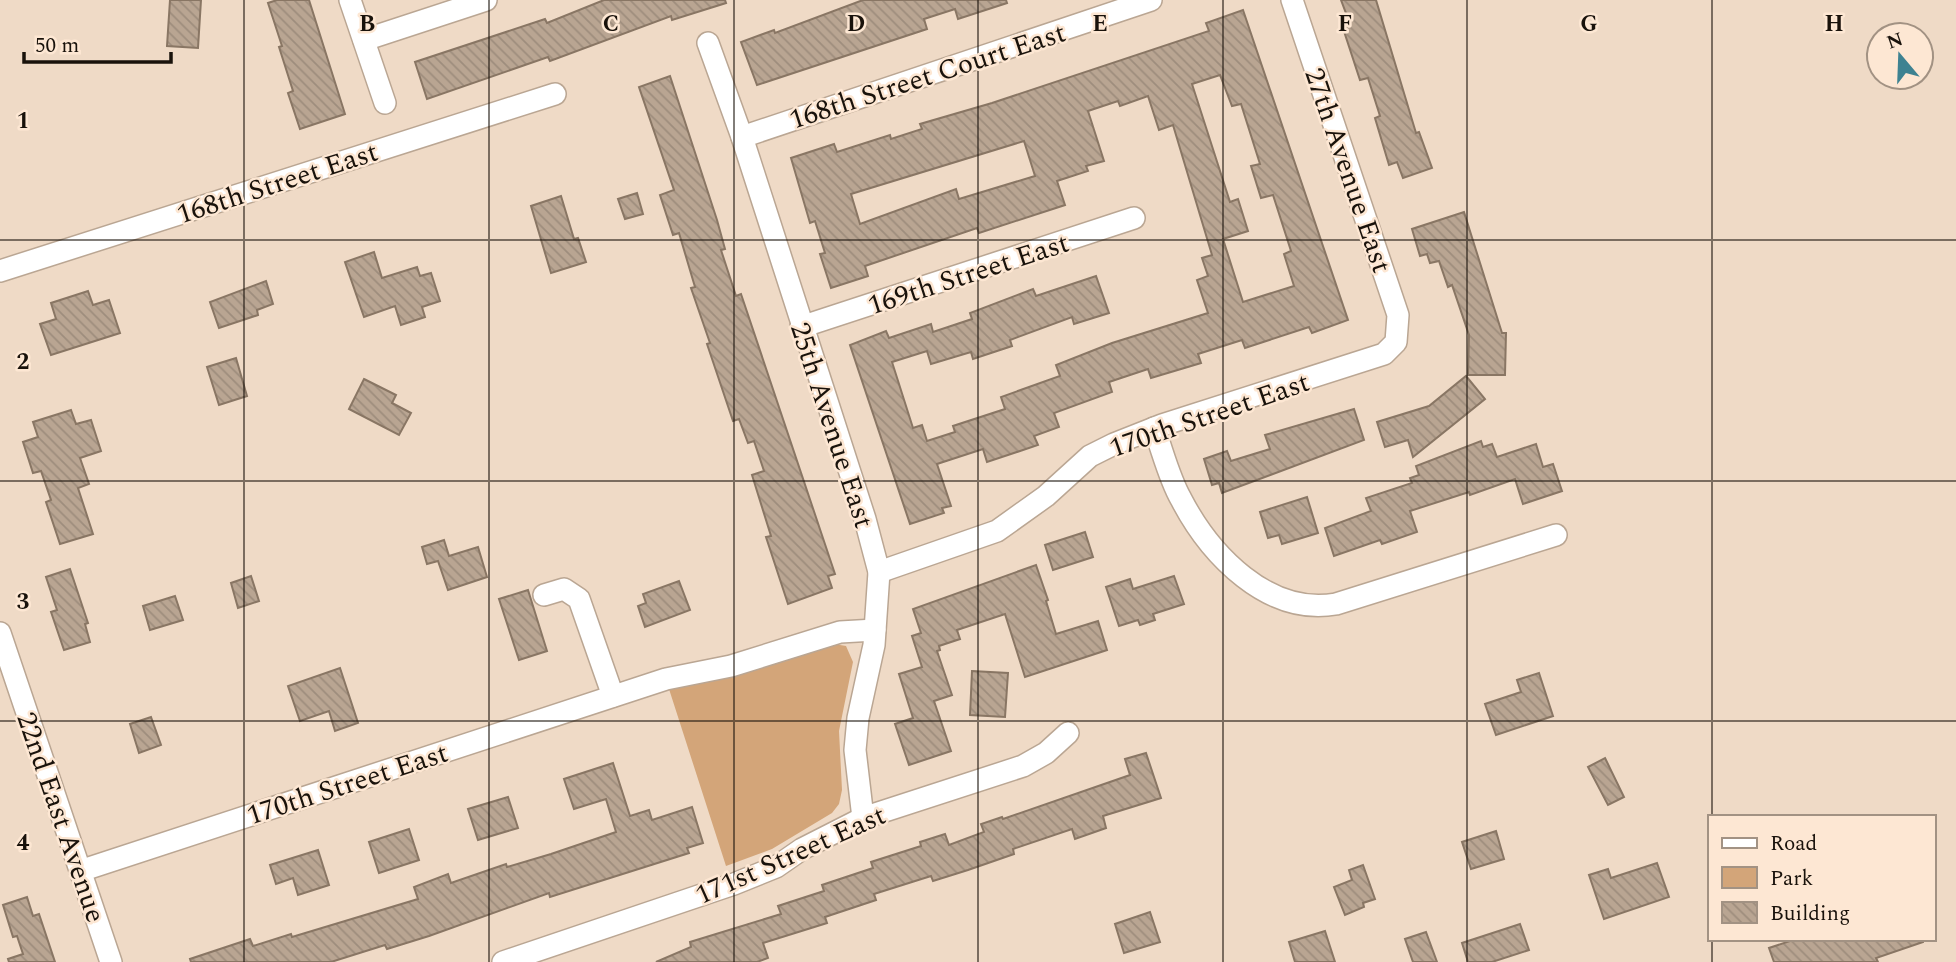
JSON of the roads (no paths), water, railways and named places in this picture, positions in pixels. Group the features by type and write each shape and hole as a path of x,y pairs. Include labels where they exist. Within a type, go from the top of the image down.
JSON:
{"street":[{"path":"350,0 385,103"},
{"path":"364,40 486,0"},
{"name":"168th Street Court East","path":"741,137 1151,0"},
{"name":"27th Avenue East","path":"1292,0 1398,315 1396,342"},
{"name":"25th Avenue East","path":"708,43 865,519 878,572 875,630 855,750 863,818"},
{"name":"168th Street East","path":"0,271 555,94"},
{"name":"169th Street East","path":"801,327 1135,218"},
{"name":"170th Street East","path":"878,572 997,531 1046,496 1090,456 1154,428 1384,354 1396,342"},
{"path":"1154,428 1179,497 1204,537 1257,586 1277,598 1298,605 1336,604 1556,535"},
{"path":"544,595 564,589 579,600 613,696"},
{"name":"170th Street East","path":"80,871 667,679 731,666 840,632 875,630"},
{"name":"22nd East Avenue","path":"0,633 111,962"},
{"name":"171st Street East","path":"503,962 734,884 776,867 802,849 863,818 1023,766 1046,754 1068,733"}]}
